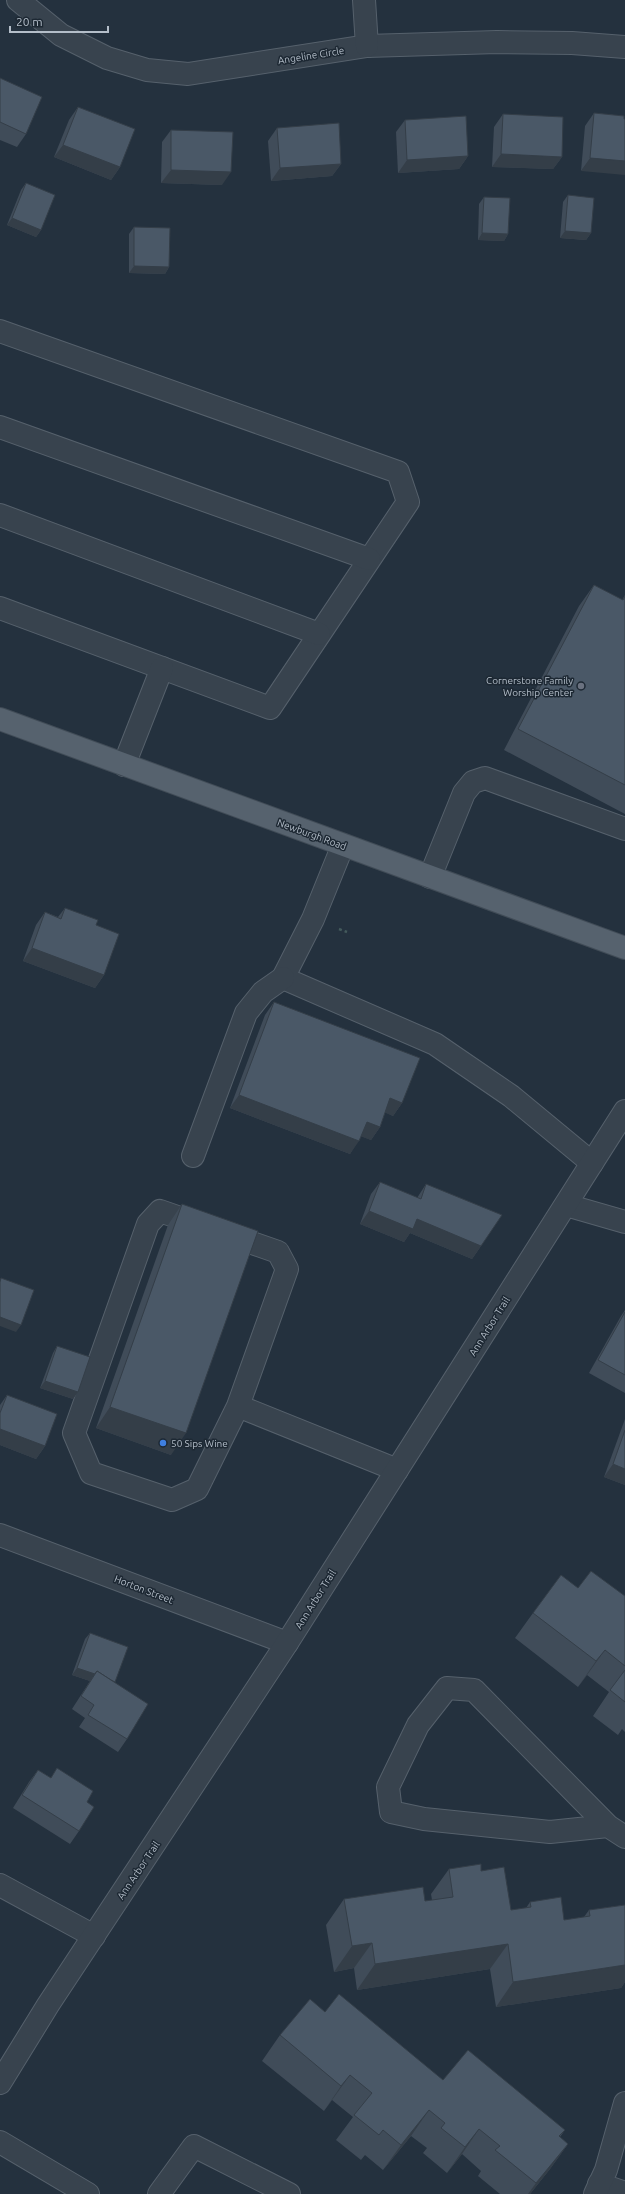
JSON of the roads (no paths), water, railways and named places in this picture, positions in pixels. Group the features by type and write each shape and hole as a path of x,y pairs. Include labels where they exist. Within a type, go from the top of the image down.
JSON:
{"main road":[{"name":"Newburgh Road","path":"0,719 625,948"}],"street":[{"name":"Angeline Circle","path":"18,0 61,35 107,58 147,70 188,74 367,46 497,42 572,43 625,47"},
{"path":"364,0 367,46"},
{"path":"0,331 398,472 408,502 270,708 0,608"},
{"path":"0,428 369,559"},
{"path":"0,515 319,634"},
{"path":"124,765 162,668"},
{"path":"430,877 464,793 473,782 485,778 625,829"},
{"path":"193,1156 246,1013 263,992 283,978 312,919 343,845"},
{"path":"283,978 435,1044 511,1096 592,1163"},
{"name":"Ann Arbor Trail","path":"0,2083 48,2005 287,1643 625,1111"},
{"path":"566,1205 625,1222"},
{"path":"160,1211 278,1252 288,1269 238,1406 198,1489 172,1500 90,1473 74,1432 148,1224 160,1211"},
{"path":"238,1406 397,1470"},
{"name":"Horton Street","path":"0,1535 287,1643"},
{"path":"447,1688 474,1690 616,1832 550,1832 424,1820 391,1812 388,1787 418,1724 447,1688"},
{"path":"0,1885 94,1936"},
{"path":"625,2103 606,2170 597,2189 625,2192"},
{"path":"0,2142 88,2194"},
{"path":"159,2194 194,2146 289,2194"}],"place":[{"name":"Cornerstone Family Worship Center","path":"581,686"},
{"name":"50 Sips Wine","path":"163,1443"}]}
